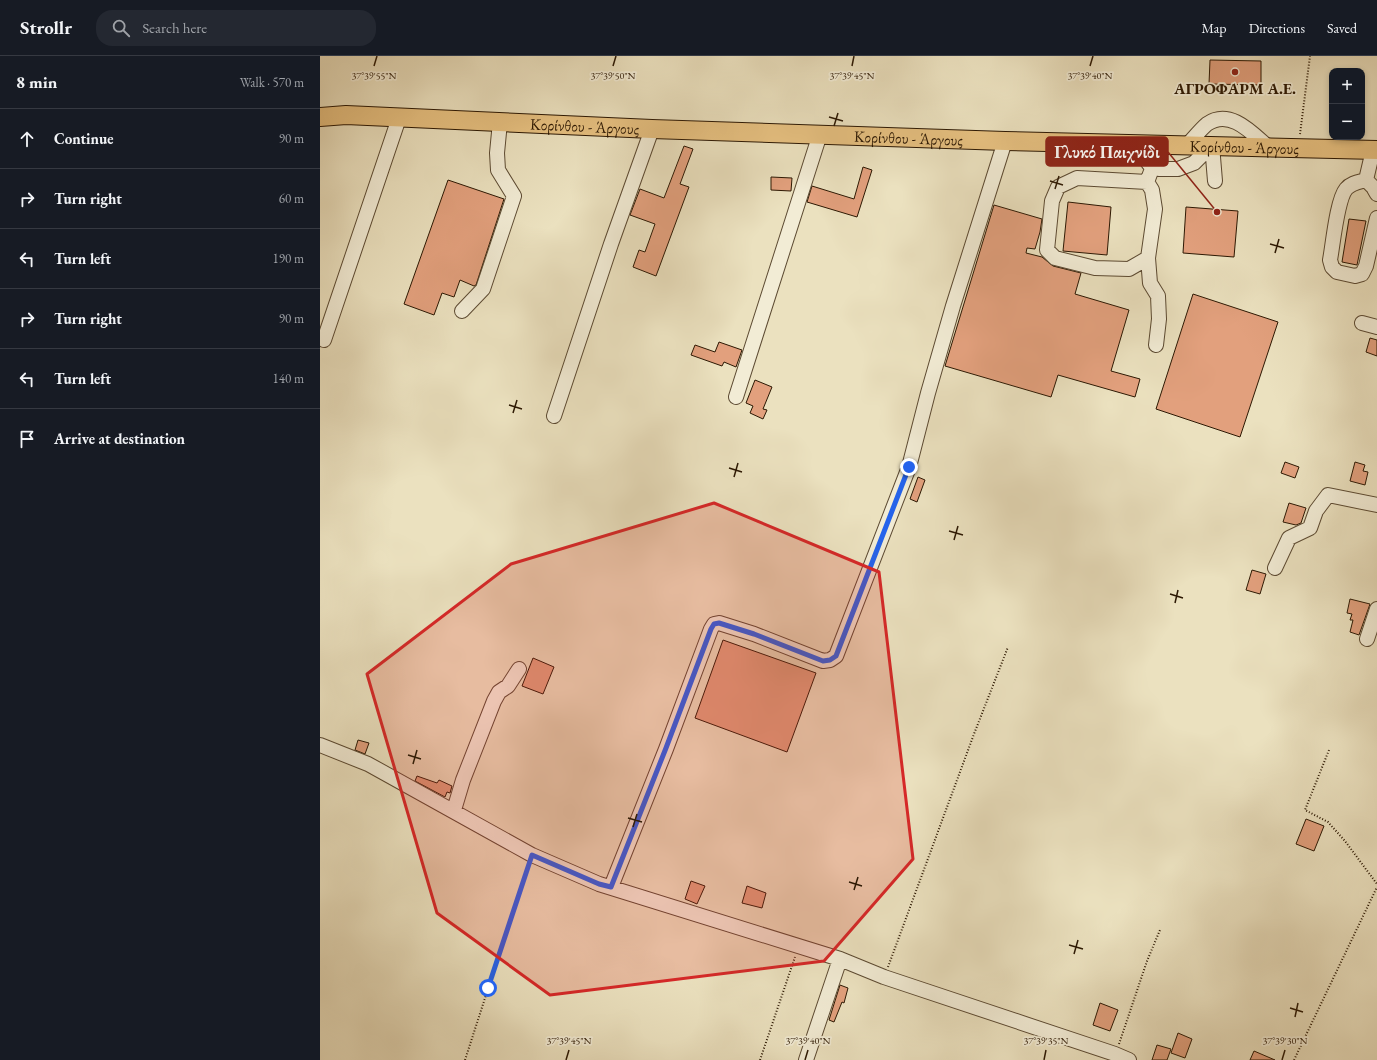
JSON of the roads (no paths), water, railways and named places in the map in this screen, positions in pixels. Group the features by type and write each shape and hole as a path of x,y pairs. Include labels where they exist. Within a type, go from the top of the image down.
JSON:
{"main road":[{"name":"Κορίνθου - Άργους","path":"320,116 346,115 652,129 1005,141 1188,144 1375,150"}],"street":[{"path":"324,340 399,118"},
{"path":"1188,144 1207,124 1218,119 1232,119 1245,127 1268,147"},
{"path":"462,311 483,289 514,196 498,170 497,153 500,122"},
{"path":"554,416 611,244 652,129"},
{"path":"736,397 820,134"},
{"path":"611,887 714,624 719,623 754,634 823,661 830,660 836,656 909,467 953,306 1005,141"},
{"path":"1134,143 1149,164 1159,169 1178,169 1194,163 1212,145"},
{"path":"1212,145 1216,181"},
{"path":"1366,180 1375,150"},
{"path":"1152,166 1147,182 1152,190 1155,209 1148,258 1150,283 1158,296 1159,319 1156,345"},
{"path":"1147,182 1077,178 1058,187 1052,201 1047,250 1055,258 1095,268 1129,269 1148,258"},
{"path":"1366,180 1377,194"},
{"path":"1366,180 1347,188 1341,197 1330,260 1332,267 1337,272 1355,276 1362,274 1366,266 1377,218"},
{"path":"1362,323 1377,327"},
{"path":"1276,568 1289,538 1310,528 1316,511 1328,495 1377,505"},
{"path":"1367,639 1377,609"},
{"path":"454,810 463,780 494,701 499,692 508,686 519,669"},
{"path":"320,745 368,764 454,810 532,855 599,884 840,959 884,977 1129,1060"},
{"path":"806,1060 840,959"}],"place":[{"name":"ΑΓΡΟΦΑΡΜ Α.Ε.","path":"1235,72"},
{"name":"Γλυκό Παιχνίδι","path":"1217,212"}]}
